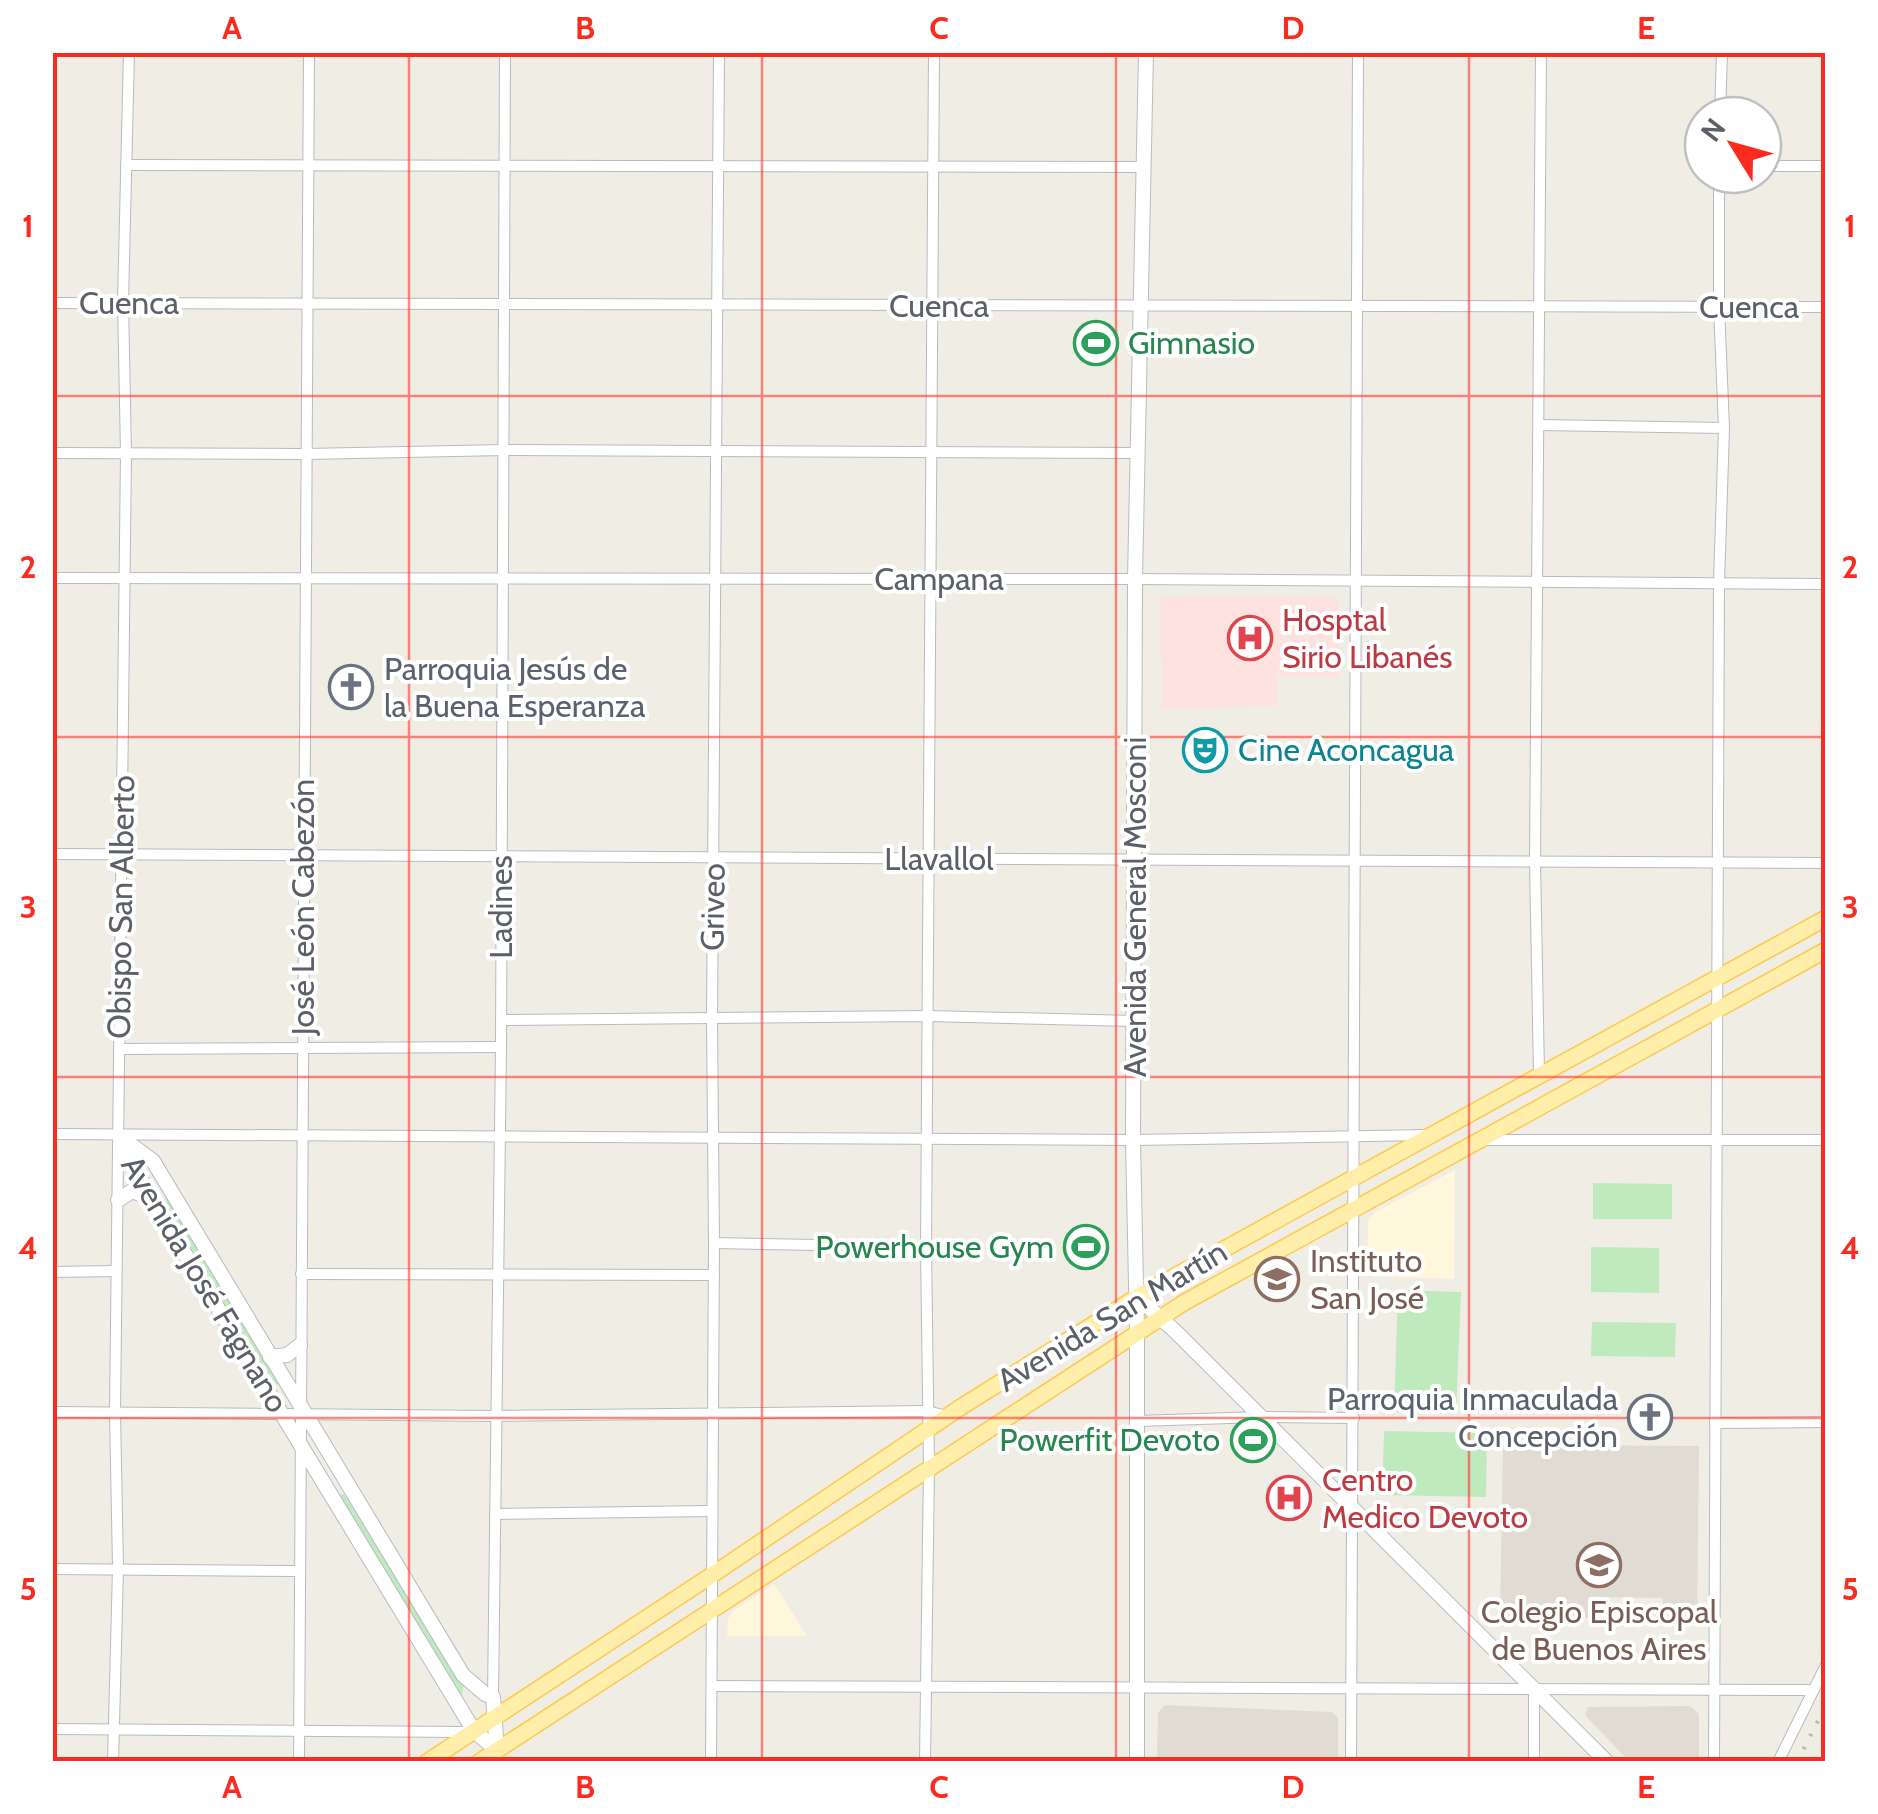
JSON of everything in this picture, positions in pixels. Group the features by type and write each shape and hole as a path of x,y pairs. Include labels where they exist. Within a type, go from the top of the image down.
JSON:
{"main road":[{"name":"Avenida San Martín","path":"426,1762 947,1416 1137,1297 1826,918"},
{"name":"Avenida San Martín","path":"479,1762 497,1756 929,1466 1160,1317 1826,950"}],"street":[{"name":"Obispo San Alberto","path":"114,1762 126,453 123,302 129,52"},
{"name":"José León Cabezón","path":"299,1762 309,52"},
{"name":"Ladines","path":"497,1756 493,1697 506,52"},
{"name":"Griveo","path":"711,1762 718,52"},
{"path":"925,1762 934,52"},
{"name":"Avenida General Mosconi","path":"1137,1762 1135,579 1146,52"},
{"path":"1351,1762 1358,52"},
{"path":"1538,1074 1535,862 1541,52"},
{"path":"1721,95 1722,52"},
{"path":"126,165 1143,167"},
{"path":"1783,166 1826,166"},
{"path":"1714,1762 1724,428 1719,195"},
{"name":"Cuenca","path":"52,303 1826,307"},
{"path":"1540,424 1724,428"},
{"path":"52,453 1138,453"},
{"name":"Campana","path":"52,578 1826,584"},
{"name":"Llavallol","path":"52,854 1826,862"},
{"path":"501,1020 928,1016 1135,1021"},
{"path":"119,1049 501,1047"},
{"path":"52,1134 1133,1140 1427,1135"},
{"name":"Avenida José Fagnano","path":"119,1136 152,1161 463,1675 493,1697"},
{"name":"Avenida José Fagnano","path":"119,1136 151,1198 474,1731 497,1756"},
{"path":"1478,1140 1826,1140"},
{"path":"118,1200 132,1191 151,1198 169,1187"},
{"path":"714,1243 926,1248"},
{"path":"52,1272 116,1271"},
{"path":"301,1274 714,1275"},
{"path":"1137,1297 1607,1762"},
{"path":"270,1358 286,1355 300,1346"},
{"path":"52,1412 496,1416 927,1411 947,1416"},
{"path":"1137,1421 1261,1416 1354,1418"},
{"path":"1714,1422 1826,1422"},
{"path":"495,1514 711,1511"},
{"path":"52,1568 300,1571"},
{"path":"1778,1762 1826,1665"},
{"path":"712,1686 1812,1690"},
{"path":"1534,1689 1534,1762"},
{"path":"52,1729 456,1734 474,1731"}],"shaded area":[{"name":"Hosptal Sirio Libanés","path":"1333,596 1339,602 1339,677 1277,675 1277,706 1162,708 1160,597"},
{"path":"1455,1170 1454,1279 1367,1276 1368,1221 1375,1212"},
{"name":"Colegio Episcopal de Buenos Aires","path":"1503,1445 1699,1446 1697,1621 1663,1621 1663,1598 1599,1597 1598,1618 1500,1617"},
{"path":"774,1584 807,1636 727,1636 733,1611"},
{"path":"1165,1705 1332,1712 1338,1718 1338,1761 1157,1761 1158,1713"},
{"path":"1690,1706 1699,1714 1699,1761 1629,1761 1585,1715 1588,1707"}],"green space":[{"path":"1593,1183 1672,1184 1672,1219 1593,1219"},
{"path":"166,1197 279,1384 273,1386 162,1200"},
{"path":"1591,1247 1659,1248 1659,1293 1591,1292"},
{"path":"1398,1290 1461,1292 1456,1414 1394,1412"},
{"path":"1592,1322 1676,1323 1675,1357 1591,1356"},
{"path":"1384,1431 1487,1433 1486,1497 1382,1495"},
{"path":"344,1494 464,1685 461,1696 339,1495"}],"railway":[{"path":"1797,1762 1826,1705"}],"place":[{"name":"Gimnasio","path":"1096,343"},
{"name":"Hosptal Sirio Libanés","path":"1250,638"},
{"name":"Parroquia Jesús de la Buena Esperanza","path":"351,687"},
{"name":"Cine Aconcagua","path":"1205,750"},
{"name":"Powerhouse Gym","path":"1086,1247"},
{"name":"Instituto San José","path":"1277,1279"},
{"name":"Parroquia Inmaculada Concepción","path":"1650,1417"},
{"name":"Powerfit Devoto","path":"1253,1440"},
{"name":"Centro Medico Devoto","path":"1289,1498"},
{"name":"Colegio Episcopal de Buenos Aires","path":"1599,1565"}]}
